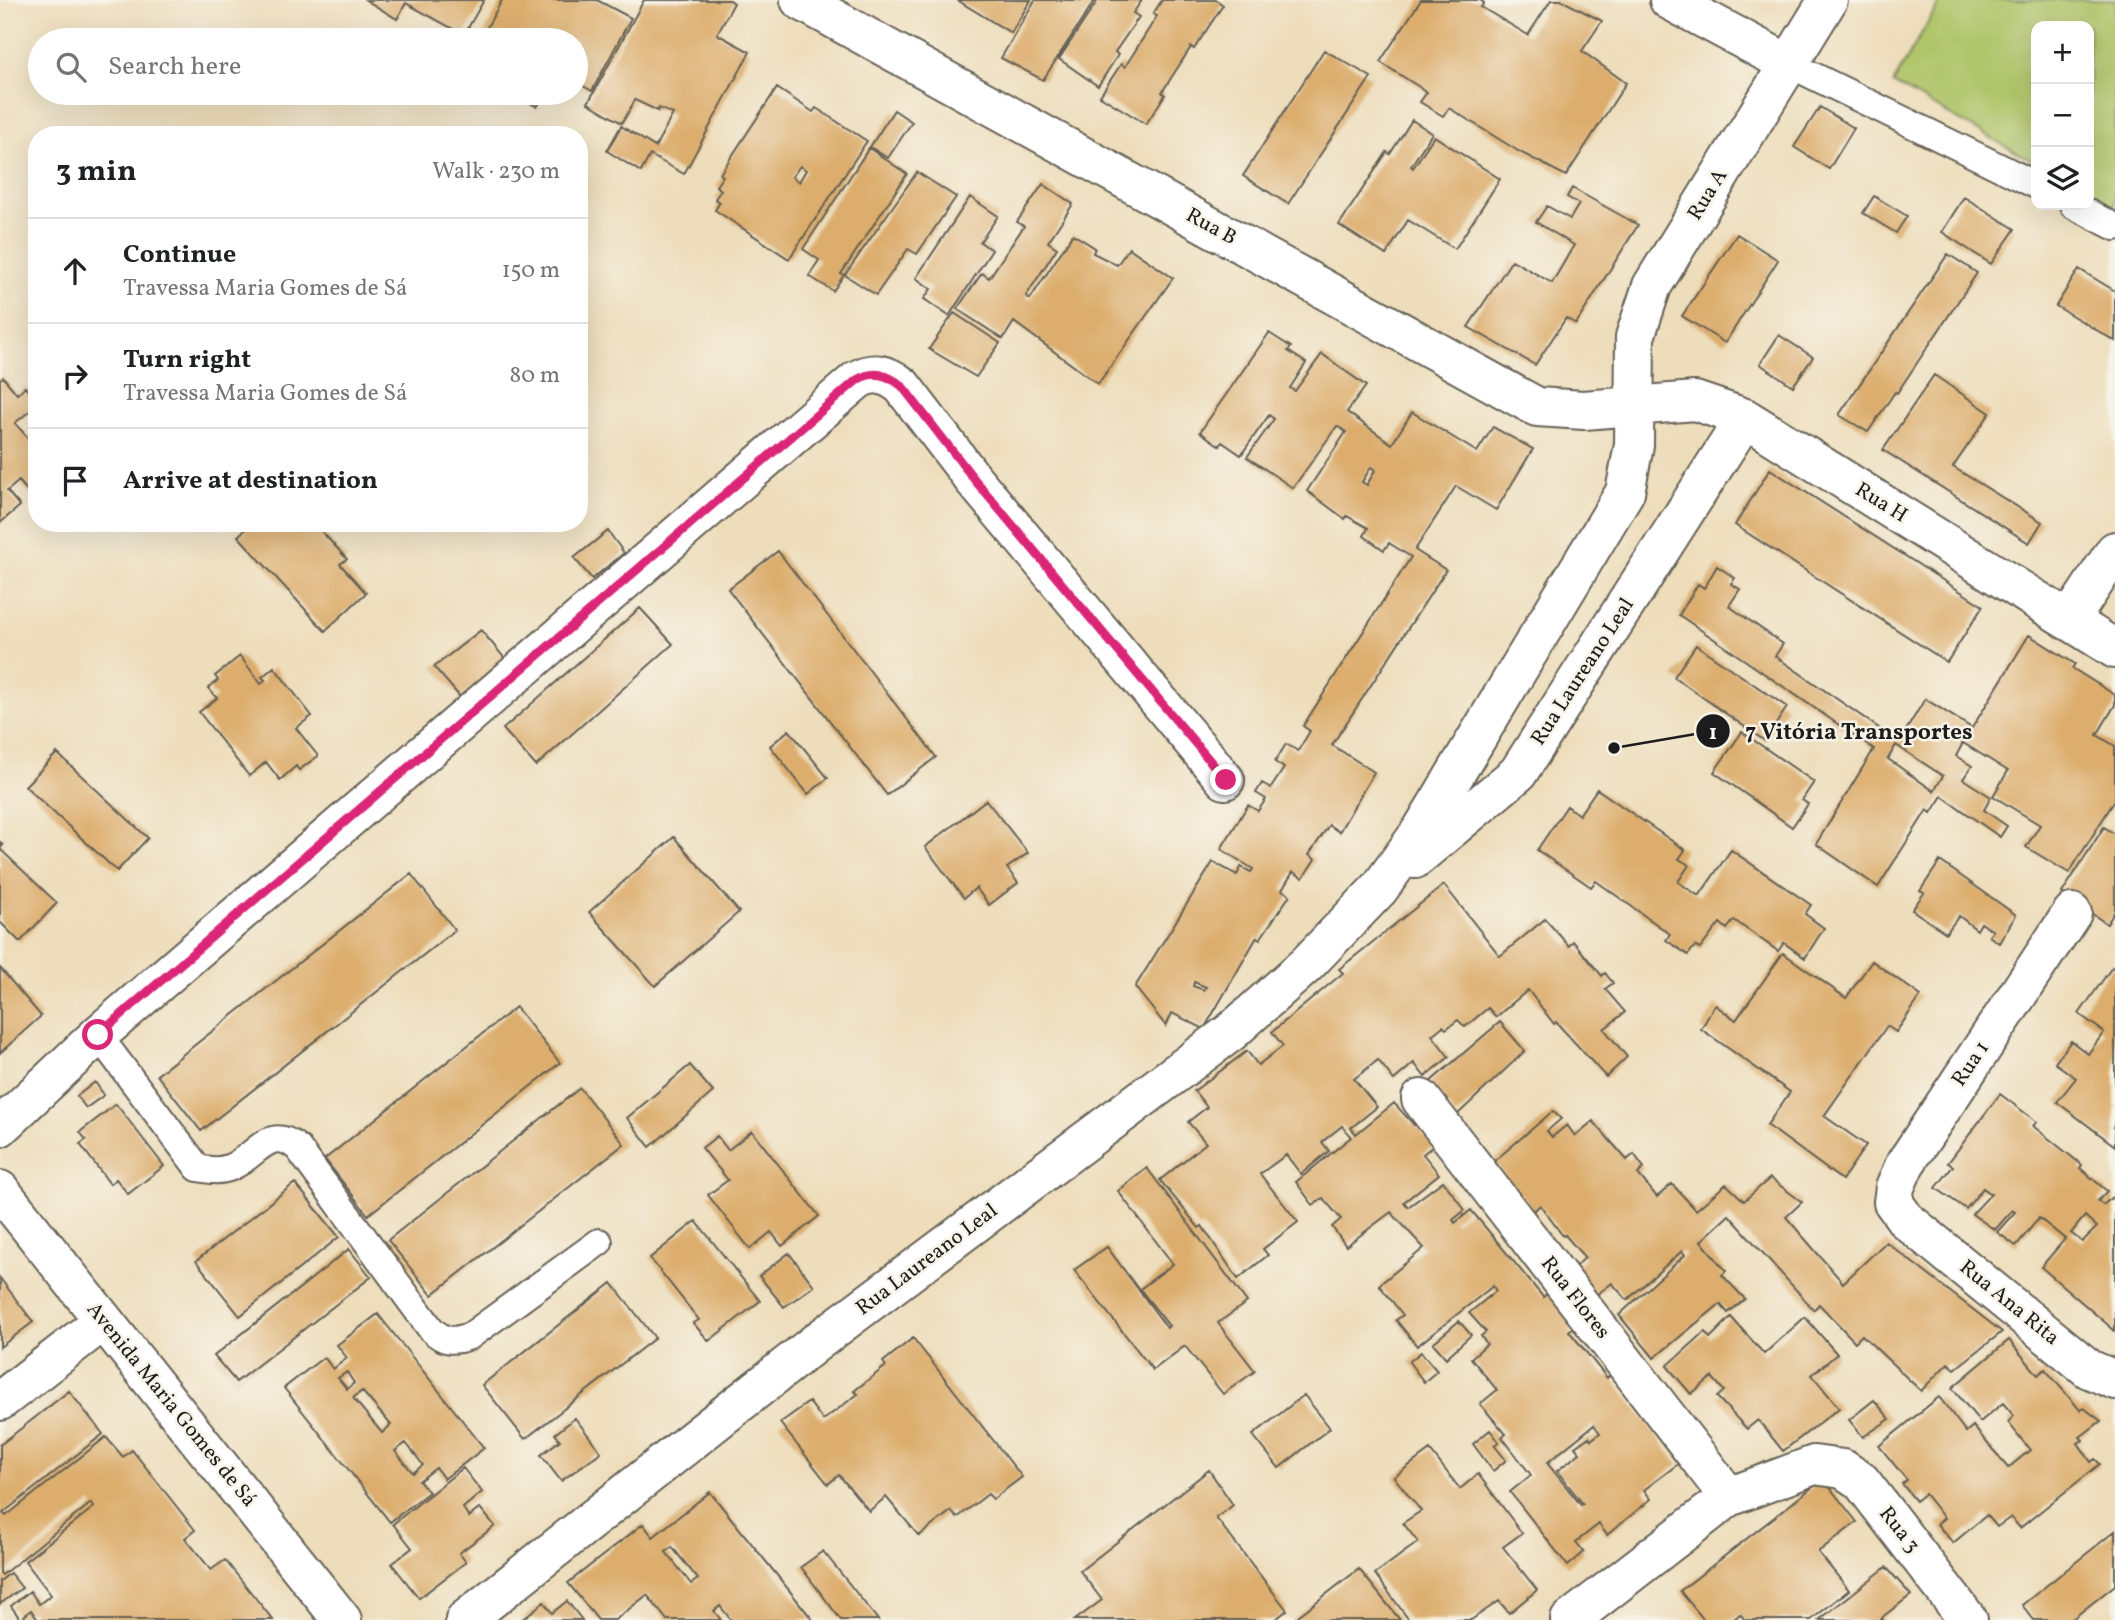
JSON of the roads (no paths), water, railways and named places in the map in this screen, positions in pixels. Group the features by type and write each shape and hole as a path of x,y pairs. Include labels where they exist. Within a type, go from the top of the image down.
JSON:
{"street":[{"name":"Rua B","path":"800,0 1537,407 1584,410 1633,406"},
{"path":"1669,0 1789,64"},
{"name":"Rua A","path":"1633,406 1635,337 1652,286 1828,0"},
{"path":"0,1127 98,1035 835,398 866,375 878,373 892,378 902,386 982,490 1226,780"},
{"name":"Rua H","path":"1633,406 1695,401 1745,418 2115,649"},
{"name":"Rua Laureano Leal","path":"1379,889 1420,831 1625,492 1634,445 1633,406"},
{"name":"Rua Laureano Leal","path":"465,1620 818,1342 1231,1032 1306,965 1379,889 1518,773 1745,418"},
{"path":"2069,621 2115,551"},
{"name":"Rua 1","path":"1906,1220 1893,1202 1895,1186 1905,1164 2073,913"},
{"name":"Rua Flores","path":"1420,1099 1729,1497"},
{"name":"Avenida Maria Gomes de Sá","path":"0,1190 342,1620"},
{"name":"Rua Ana Rita","path":"1906,1220 2089,1369 2115,1380"},
{"path":"0,1401 103,1321"},
{"name":"Rua 3","path":"1729,1497 1814,1465 1843,1469 1861,1480 1968,1620"},
{"path":"1570,1620 1729,1497"}],"lane":[{"path":"1789,64 2031,183"},
{"path":"2083,210 2115,227"},
{"path":"98,1035 198,1168 213,1171 230,1168 274,1138 287,1139 298,1148 423,1319 441,1339 457,1341 470,1336 599,1242"}],"place":[{"name":"7 Vitória Transportes","path":"1614,748"}]}
